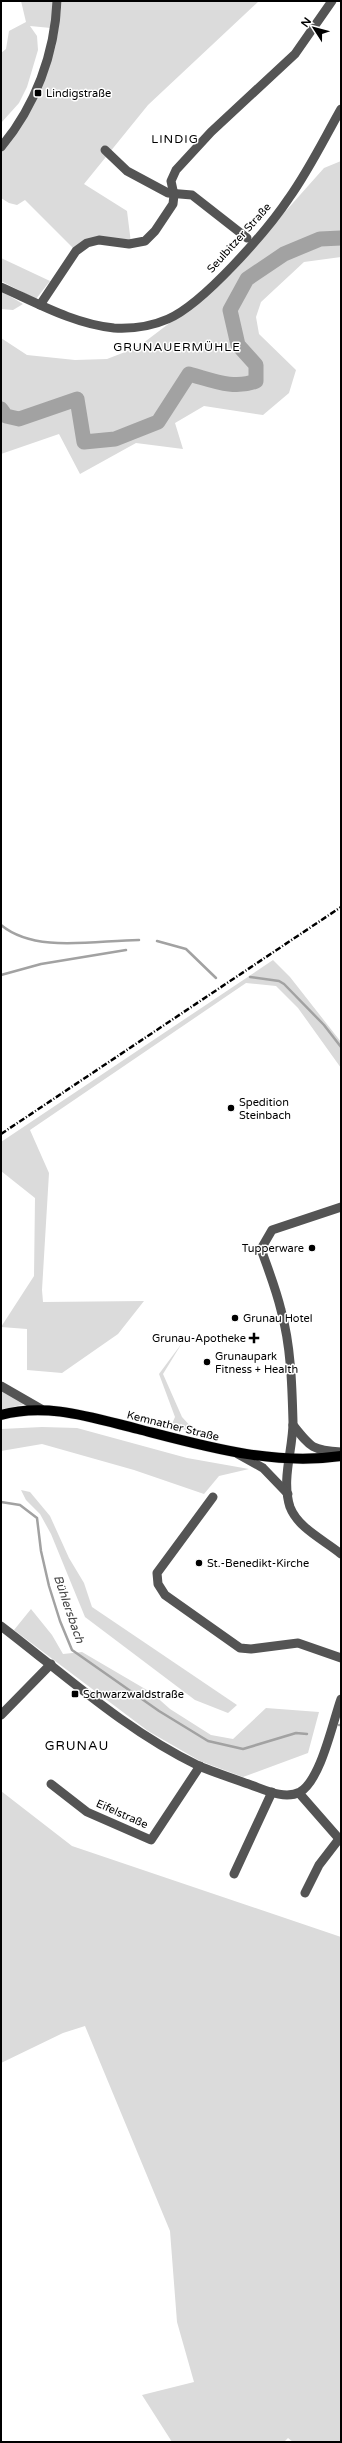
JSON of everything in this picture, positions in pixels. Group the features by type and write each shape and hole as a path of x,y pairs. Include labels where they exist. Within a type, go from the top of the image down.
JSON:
{"main road":[{"name":"Kemnather Straße","path":"1,1415 41,1409 77,1414 238,1454 288,1459 341,1456"}],"street":[{"path":"1,147 24,114 41,78 53,38 57,1"},
{"path":"40,305 76,251 87,243 99,240 129,244 145,241 166,217 174,195 171,182 176,170 211,132 295,54 332,1"},
{"name":"Seulbitzer Straße","path":"1,287 75,320 115,328 147,326 169,319 215,283 289,199 341,109"},
{"path":"105,150 127,171 174,195 192,195 248,238"},
{"path":"340,1551 295,1516 288,1494 288,1459 293,1425 292,1373 282,1310 261,1249 272,1230 341,1207"},
{"path":"1,1386 41,1409"},
{"path":"293,1425 307,1443 318,1450 341,1452"},
{"path":"238,1454 263,1468 288,1494"},
{"path":"213,1497 157,1572 158,1584 165,1595 240,1648 251,1649 298,1643 341,1658"},
{"path":"1,1626 51,1664 83,1691 143,1734 200,1766 272,1792 286,1795 299,1793 312,1780 341,1699"},
{"path":"1,1715 51,1664"},
{"name":"Eifelstraße","path":"51,1784 87,1812 151,1840 200,1766"},
{"path":"234,1874 272,1792"},
{"path":"299,1793 340,1840 319,1865 305,1893"}],"shaded area":[{"path":"21,1 54,1 51,28 30,26 37,36 38,50 27,87 19,103 1,123 1,53 6,49 9,31 26,22"},
{"path":"62,1 259,1 148,105 84,184 127,211 131,243 99,240 76,251 25,200 17,205 9,203 1,198 1,152 41,88 56,45"},
{"path":"341,161 341,257 304,262 261,302 256,317 259,334 296,370 289,393 263,415 204,406 175,423 183,449 136,443 80,474 59,434 1,454 1,338 27,355 75,360 107,359 138,347 221,284 324,168"},
{"path":"1,258 50,281 36,299 1,281"},
{"path":"1,291 23,304 13,310 1,309"},
{"path":"273,960 290,977 341,1042 341,1068 298,1008 276,986 246,983 30,1130 49,1173 42,1290 43,1302 144,1301 118,1334 62,1373 27,1370 27,1329 1,1327 34,1276 35,1198 1,1171 1,1142"},
{"path":"182,1343 163,1374 182,1417 193,1429 186,1430 171,1426 175,1417 159,1374"},
{"path":"1,1389 25,1404 1,1410"},
{"path":"42,1427 77,1428 187,1458 249,1469 219,1476 204,1494 134,1470 42,1444 1,1451 1,1429"},
{"path":"21,1490 30,1492 50,1516 69,1558 84,1583 92,1607 237,1705 228,1713 195,1700 85,1617 51,1534 40,1514 26,1500"},
{"path":"31,1609 52,1635 63,1654 82,1652 152,1693 170,1709 211,1735 233,1739 266,1708 319,1712 308,1753 243,1777 200,1761 148,1731 14,1630"},
{"path":"1,1791 72,1846 341,1937 341,2442 293,2442 288,2438 284,2442 172,2442 142,2395 194,2382 177,2322 170,2231 85,2026 63,2033 1,2063"}],"waterway":[{"path":"1,409 6,416 19,419 77,399 84,442 115,439 158,422 189,374 223,383 239,385 256,381 256,365 238,345 230,310 247,279 284,254 320,239 341,238"},
{"path":"1,925 15,934 31,940 49,942 86,943 139,940"},
{"path":"157,941 186,949 216,978"},
{"path":"1,975 41,964 126,950"},
{"path":"250,977 279,981 284,984 324,1025 341,1047"},
{"name":"Bühlersbach","path":"1,1502 20,1505 37,1518 41,1551 49,1586 60,1621 72,1650 159,1711 208,1741 243,1749 296,1733 307,1734"}],"railway":[{"path":"1,1134 341,907"}],"place":[{"name":"Lindigstraße","path":"38,93"},
{"name":"Spedition Steinbach","path":"231,1108"},
{"name":"Tupperware","path":"312,1248"},
{"name":"Grunau Hotel","path":"235,1318"},
{"name":"Grunau-Apotheke","path":"254,1338"},
{"name":"Grunaupark Fitness + Health","path":"207,1362"},
{"name":"St.-Benedikt-Kirche","path":"199,1563"},
{"name":"Schwarzwaldstraße","path":"75,1694"}],"district":[{"name":"LINDIG","path":"175,139"},
{"name":"GRUNAUERMÜHLE","path":"177,347"},
{"name":"GRUNAU","path":"77,1746"}]}
